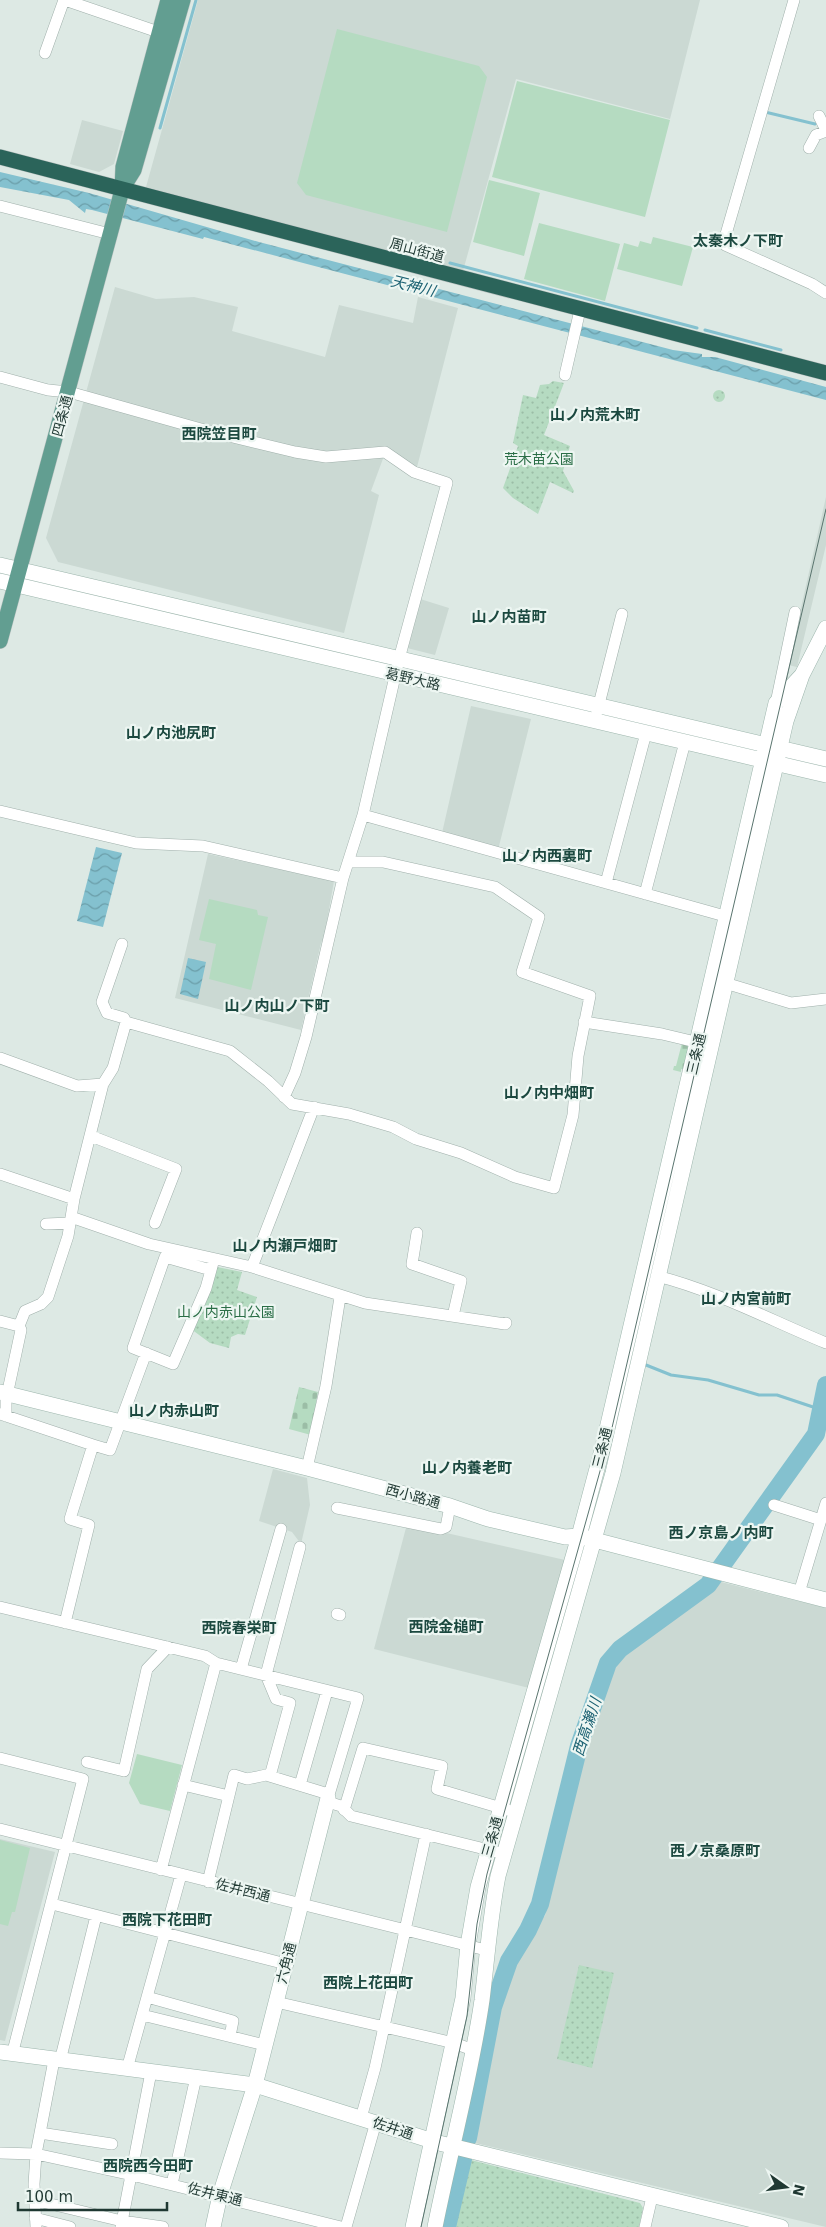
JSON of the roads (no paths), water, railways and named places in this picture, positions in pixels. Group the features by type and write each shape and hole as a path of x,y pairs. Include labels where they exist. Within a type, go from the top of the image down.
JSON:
{"highway":[{"name":"周山街道","path":"0,157 121,194 580,313 826,373"}],"main road":[{"name":"四条通","path":"0,642 121,194 134,170 166,35 168,0"},
{"name":"四条通","path":"166,35 183,0"}],"street":[{"path":"45,53 64,0 166,35"},
{"path":"794,0 724,241 725,245 812,284 826,294"},
{"path":"810,148 816,135 826,130 819,116"},
{"path":"0,206 112,227"},
{"path":"564,375 580,313"},
{"path":"0,377 48,390 69,392 208,431 294,452 326,457 384,452 414,472 447,483 398,659 363,816 342,878 306,1038 295,1073 284,1097"},
{"name":"葛野大路","path":"0,565 18,577 395,674 826,776"},
{"name":"葛野大路","path":"0,581 18,577 398,659 826,759"},
{"path":"776,703 795,612"},
{"path":"595,721 622,614"},
{"name":"三条通","path":"434,2227 473,2050 482,2000 492,1905 587,1538 734,918 769,762 773,746 802,675 826,628"},
{"path":"448,687 452,672"},
{"name":"三条通","path":"773,746 776,703 802,675"},
{"path":"606,883 646,733"},
{"path":"645,894 685,742"},
{"path":"0,811 136,843 203,846 342,878"},
{"path":"363,816 734,918"},
{"path":"122,944 102,1002 107,1013 124,1018 126,1022 230,1051 268,1081 292,1104 314,1107 393,1127 416,1139 461,1152 514,1178 554,1188 572,1115 578,1056 590,996 522,972 539,917 495,887 420,868 383,862 349,862"},
{"name":"三条通","path":"413,2227 463,1998 468,1945 488,1850 587,1538 612,1472 657,1276 704,1044 725,983 734,918"},
{"path":"725,983 791,1003 826,999"},
{"path":"126,1022 113,1068 103,1084 70,1220 48,1296 41,1304 25,1311 19,1326 20,1330 4,1393 3,1415 110,1450 146,1353"},
{"path":"584,1022 662,1034 704,1044"},
{"path":"0,1058 76,1086 103,1084"},
{"path":"252,1266 314,1107"},
{"path":"91,1136 176,1170 155,1224"},
{"path":"0,1174 74,1199"},
{"path":"46,1224 70,1220 212,1265"},
{"path":"417,1232 412,1264 461,1281 453,1316"},
{"path":"212,1265 206,1288 173,1364 133,1348 164,1257 212,1265 252,1266 340,1296 392,1309 506,1323"},
{"path":"657,1276 686,1283 826,1343"},
{"path":"307,1468 326,1386 340,1296"},
{"path":"0,1321 19,1326"},
{"name":"西小路通","path":"4,1393 307,1468 450,1506 488,1519 559,1535 587,1538 826,1600"},
{"path":"65,1623 89,1526 70,1518 93,1445"},
{"path":"799,1593 826,1503"},
{"path":"774,1505 821,1520"},
{"path":"337,1508 441,1529 446,1527 450,1506"},
{"path":"241,1669 281,1529"},
{"path":"270,1776 290,1703 276,1699 266,1675 300,1547"},
{"path":"0,1607 205,1656 216,1663 328,1691 300,1785"},
{"path":"88,1762 124,1771 147,1669 168,1647"},
{"path":"161,1870 216,1663"},
{"name":"六角通","path":"213,2227 220,2195 255,2086 328,1798 358,1698 328,1691"},
{"path":"344,1810 363,1748 442,1766 437,1790 516,1812"},
{"path":"0,1758 83,1779 52,1904 6,2054"},
{"path":"208,1882 234,1775 247,1779 270,1776 325,1793 331,1803 341,1806 344,1810 358,1818 505,1853"},
{"path":"183,1785 229,1796"},
{"name":"佐井西通","path":"0,1829 486,1950"},
{"path":"346,2227 369,2120 384,2027 426,1834"},
{"path":"127,2069 181,1875"},
{"path":"52,1904 286,1964"},
{"path":"70,2227 36,2222 34,2200 36,2154 57,2061 96,1916"},
{"path":"147,1997 233,2021 230,2036"},
{"path":"276,2002 454,2043 473,2050"},
{"path":"142,2015 265,2045"},
{"name":"佐井通","path":"6,2054 255,2086 432,2141 747,2223 782,2227"},
{"path":"121,2224 151,2072"},
{"path":"172,2184 196,2078"},
{"path":"40,2133 112,2144"},
{"name":"佐井東通","path":"0,2154 36,2154 132,2174 341,2227"},
{"path":"645,2227 652,2197"},
{"path":"34,2200 121,2224 163,2227"}],"water":[{"name":"天神川","path":"0,172 89,193 259,242 673,350 702,354 702,357 715,357 826,387 826,400 204,237 203,239 92,210 86,209 85,213 69,200 0,187"},
{"path":"96,847 122,853 103,927 77,921"},
{"path":"188,958 206,962 198,999 180,994"}],"waterway":[{"path":"160,128 196,0"},
{"path":"765,112 815,124"},
{"path":"450,263 697,328"},
{"path":"705,330 781,350"},
{"path":"646,1365 671,1375 708,1380 759,1395 777,1395 822,1410"},
{"name":"西高瀬川","path":"468,2138 493,2007 509,1961 528,1930 540,1904 579,1746 608,1663 620,1649 708,1585 816,1434 826,1385"},
{"name":"西高瀬川","path":"447,2227 463,2159"}],"tram line":[{"path":"421,2227 467,2016 477,1924 487,1874 611,1432 826,509"}],"district":[{"name":"太秦木ノ下町","path":"738,241"},
{"name":"山ノ内荒木町","path":"595,415"},
{"name":"西院笠目町","path":"219,434"},
{"name":"山ノ内苗町","path":"509,617"},
{"name":"山ノ内池尻町","path":"171,733"},
{"name":"山ノ内西裏町","path":"547,856"},
{"name":"山ノ内山ノ下町","path":"277,1006"},
{"name":"山ノ内中畑町","path":"549,1093"},
{"name":"山ノ内瀬戸畑町","path":"285,1246"},
{"name":"山ノ内宮前町","path":"746,1299"},
{"name":"山ノ内赤山町","path":"174,1411"},
{"name":"山ノ内養老町","path":"467,1468"},
{"name":"西ノ京島ノ内町","path":"721,1533"},
{"name":"西院金槌町","path":"446,1627"},
{"name":"西院春栄町","path":"239,1628"},
{"name":"西ノ京桑原町","path":"715,1851"},
{"name":"西院下花田町","path":"167,1920"},
{"name":"西院上花田町","path":"368,1983"},
{"name":"西院西今田町","path":"148,2166"}],"park label":[{"name":"荒木苗公園","path":"539,459"},
{"name":"山ノ内赤山公園","path":"226,1312"}]}
